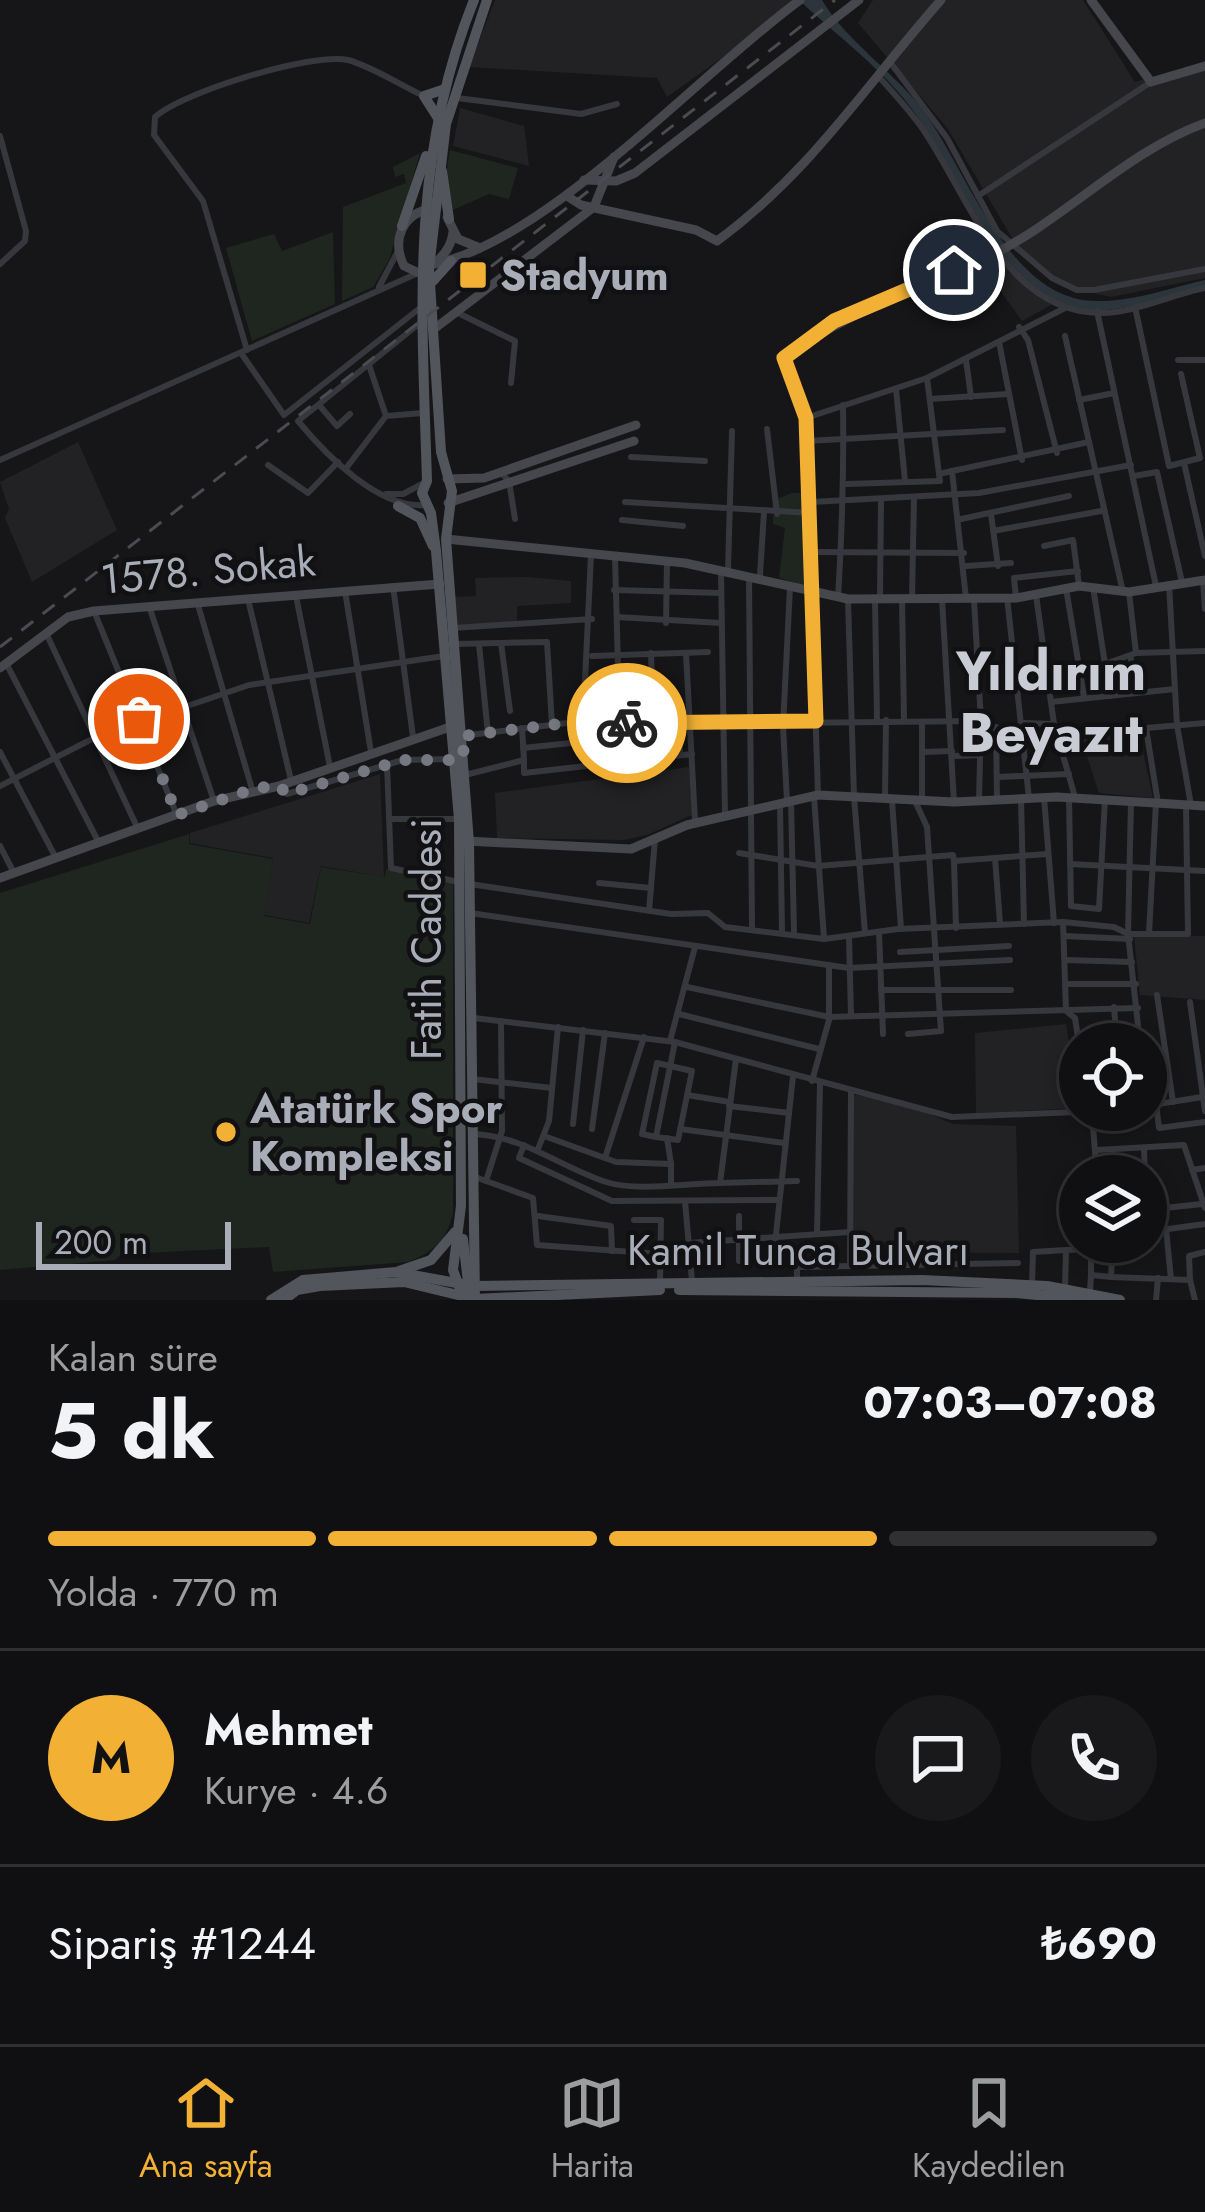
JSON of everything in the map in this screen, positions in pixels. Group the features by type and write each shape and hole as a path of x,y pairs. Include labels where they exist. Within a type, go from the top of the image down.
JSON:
{"main road":[{"path":"403,226 429,209 449,93 474,0"},
{"path":"487,0 438,118 403,226 398,251 404,266 427,268 451,261 568,196 581,180 794,2"},
{"path":"581,180 635,173 860,0"},
{"path":"568,196 594,207 696,230 717,241 801,170 940,0"},
{"path":"1091,0 1150,82 1205,67"},
{"path":"449,93 424,96 438,118 420,308 427,481 422,493 428,504 448,503 636,425"},
{"path":"806,418 784,358 834,321 995,254 1162,143 1205,123"},
{"path":"427,268 448,248 451,225 440,156"},
{"path":"615,156 616,169 635,173"},
{"path":"434,329 594,207 615,156"},
{"path":"429,209 479,248"},
{"path":"430,290 437,271 451,261"},
{"path":"427,268 446,479 452,491 448,503"},
{"path":"427,481 505,477 634,441"},
{"name":"Fatih Caddesi","path":"448,503 451,650"},
{"name":"Fatih Caddesi","path":"428,504 451,650 460,758 464,883 461,1206 468,1292"},
{"path":"398,506 420,518 436,551"},
{"path":"446,539 725,569 843,598 1011,597 1079,586 1126,592 1204,580"},
{"name":"1578. Sokak","path":"3,666 45,631 94,610 440,584"},
{"path":"0,878 214,801 279,785 413,737 458,731"},
{"path":"460,758 469,843 464,883 470,914 473,1134 480,1179 468,1292"},
{"path":"469,843 619,850 695,823 816,796 954,802 1044,797 1205,806"},
{"path":"459,819 469,843"},
{"path":"271,1300 303,1280 396,1272 438,1255 457,1229 461,1206"},
{"path":"396,1272 468,1292"},
{"path":"284,1300 297,1290 320,1286 404,1282 468,1292"},
{"name":"Kamil Tunca Bulvarı","path":"659,1291 693,1283 797,1292"},
{"name":"Kamil Tunca Bulvarı","path":"1033,1293 1064,1288 1089,1296"},
{"name":"Kamil Tunca Bulvarı","path":"468,1292 924,1290 1120,1300"}],"street":[{"path":"420,308 284,415 244,352 203,201 151,124 163,110 257,75 327,58 355,63 424,96"},
{"path":"889,63 947,138 1009,243 1062,283 1077,290 1112,289 1205,269"},
{"path":"880,76 926,132 995,254 1065,308"},
{"path":"978,196 1150,82"},
{"path":"449,93 581,114 617,104"},
{"path":"0,136 26,232 25,241 0,264"},
{"path":"377,290 398,251"},
{"path":"0,460 427,268"},
{"path":"824,939 806,418 928,378 1019,327 1065,308 1135,307 1205,288"},
{"path":"1135,307 1168,466 1200,458 1181,374"},
{"path":"1064,936 1187,934 1188,805 1173,653 1163,585 1097,311"},
{"path":"456,312 515,341 511,383"},
{"path":"420,323 298,421 398,506 428,504"},
{"path":"1019,327 1028,340 1057,453"},
{"path":"1065,336 1102,511 1126,592 1137,690"},
{"path":"999,342 1022,460"},
{"path":"966,360 971,397"},
{"path":"1178,360 1205,360"},
{"path":"368,365 386,416"},
{"path":"847,484 940,481 928,378"},
{"path":"896,389 905,482"},
{"path":"1079,400 1114,393"},
{"path":"930,399 1008,394"},
{"path":"319,405 337,426 350,414"},
{"path":"843,405 847,484 841,553 865,933"},
{"path":"347,467 386,416 423,413"},
{"path":"767,428 777,514"},
{"path":"806,441 1003,430"},
{"path":"725,818 721,593 732,431"},
{"path":"939,474 1057,453 1089,442"},
{"path":"632,457 705,461"},
{"path":"268,465 308,493 339,460"},
{"path":"1184,463 1205,556"},
{"path":"811,502 956,495 1131,465"},
{"path":"952,471 981,722 979,801"},
{"path":"1134,476 1157,472 1182,582"},
{"path":"505,477 515,519"},
{"path":"380,493 404,494 427,481"},
{"path":"960,519 1069,496"},
{"path":"904,720 914,497"},
{"path":"881,499 882,720 901,929"},
{"path":"625,502 812,513"},
{"path":"993,531 1102,511"},
{"path":"752,928 754,575 764,512"},
{"path":"991,514 998,566"},
{"path":"622,520 683,526"},
{"path":"1044,545 1072,540 1079,586"},
{"path":"812,552 964,553"},
{"path":"583,723 592,619 591,555"},
{"path":"523,748 620,737 615,557"},
{"path":"666,623 667,562"},
{"path":"966,566 1011,563"},
{"path":"1024,923 1027,776 1011,597 1014,578 1078,571"},
{"path":"1204,580 1205,609"},
{"path":"790,583 785,721 794,932"},
{"path":"393,586 413,737"},
{"path":"1093,587 1110,696"},
{"path":"1066,588 1084,699"},
{"path":"614,590 721,593"},
{"path":"345,591 370,752"},
{"path":"1036,595 1054,724 1070,774 1071,906 1100,909 1105,800"},
{"path":"296,596 330,767"},
{"path":"248,599 292,780"},
{"path":"942,599 954,802"},
{"path":"197,601 253,789"},
{"path":"148,606 214,801"},
{"path":"94,610 177,815"},
{"path":"615,616 666,623 721,623"},
{"path":"453,628 592,619"},
{"path":"45,631 138,829"},
{"path":"0,786 95,737 182,705 270,681 404,661 479,644 548,642 552,725"},
{"path":"501,643 510,711"},
{"path":"479,644 488,734"},
{"path":"1106,664 1133,656 1205,650"},
{"path":"590,656 708,652"},
{"path":"650,653 652,722"},
{"path":"686,653 695,823"},
{"path":"3,666 98,843"},
{"path":"1051,702 1175,688"},
{"path":"458,731 488,734 583,723 981,722"},
{"path":"1022,723 1054,724"},
{"path":"1149,934 1157,803 1146,728 1205,723"},
{"path":"908,1034 941,1031 927,826 916,798 922,724"},
{"path":"996,727 997,800"},
{"path":"523,728 524,773 692,754"},
{"path":"649,759 649,741 679,736 680,755"},
{"path":"0,752 56,858"},
{"path":"922,752 980,755"},
{"path":"279,785 286,794 387,764 460,758"},
{"path":"465,775 524,760"},
{"path":"387,764 391,868 650,911 708,914 724,927 824,939 1000,923 1114,927 1129,937"},
{"path":"997,777 1070,774"},
{"path":"1044,797 1047,854 1064,936 1066,1011"},
{"path":"1131,802 1129,937 1139,1023"},
{"path":"782,932 779,862 786,803"},
{"path":"389,819 459,819"},
{"path":"650,911 655,839"},
{"path":"0,846 14,873"},
{"path":"739,853 818,866 953,855 956,928"},
{"path":"954,861 1047,854"},
{"path":"995,858 1000,923"},
{"path":"1070,864 1152,872 1205,871"},
{"path":"598,883 651,887"},
{"path":"470,914 849,968 1010,960"},
{"path":"879,932 883,1034"},
{"path":"848,936 851,1016"},
{"path":"900,952 1009,946"},
{"path":"656,1137 695,947"},
{"path":"1065,960 1132,962"},
{"path":"818,1234 816,1082 829,1016 829,965"},
{"path":"1066,984 1136,984"},
{"path":"687,987 829,1016 1138,1008"},
{"path":"881,990 1011,990"},
{"path":"1157,995 1173,1102"},
{"path":"1190,1002 1205,1111"},
{"path":"1114,1007 1115,1023"},
{"path":"1066,1011 1076,1023"},
{"path":"679,1014 819,1049"},
{"path":"470,1017 672,1042 952,1117 1059,1115"},
{"path":"501,1021 500,1135 480,1179 533,1198 537,1245 660,1254 689,1244 850,1232"},
{"path":"538,1149 552,1088 558,1027"},
{"path":"573,1124 583,1030"},
{"path":"592,1129 605,1033"},
{"path":"605,1158 644,1037"},
{"path":"720,1183 736,1059"},
{"path":"657,1063 670,1066 692,1071 678,1140 642,1134 657,1063"},
{"path":"773,1262 793,1076"},
{"path":"472,1079 552,1088"},
{"path":"850,1265 851,1093"},
{"path":"687,1095 789,1113"},
{"path":"1167,1103 1204,1097"},
{"path":"1021,1118 1022,1130"},
{"path":"1167,1127 1205,1122"},
{"path":"680,1129 785,1143"},
{"path":"1094,1131 1096,1155"},
{"path":"1159,1131 1160,1148"},
{"path":"473,1134 500,1135 610,1184 797,1181"},
{"path":"544,1136 605,1158 671,1164"},
{"path":"667,1138 670,1183"},
{"path":"524,1145 519,1158 612,1201 778,1200"},
{"path":"1096,1150 1184,1145 1204,1206 1167,1208"},
{"path":"1144,1149 1144,1155"},
{"path":"1192,1170 1205,1168"},
{"path":"685,1201 693,1283"},
{"path":"538,1216 611,1226 611,1251"},
{"path":"739,1216 739,1261"},
{"path":"634,1220 661,1220 659,1291"},
{"path":"1167,1229 1205,1224"},
{"path":"1167,1239 1171,1280"},
{"path":"1033,1293 1034,1252 1059,1250"},
{"path":"1195,1300 1190,1256 1205,1252"},
{"path":"922,1263 924,1290"},
{"path":"797,1292 796,1267 1018,1263"},
{"path":"1064,1288 1065,1263"},
{"path":"1089,1296 1091,1263"},
{"path":"1111,1277 1112,1263"},
{"path":"1091,1275 1190,1280"},
{"path":"1156,1300 1158,1279"}],"shaded area":[{"path":"495,0 803,0 667,97 657,78 469,67"},
{"path":"799,0 822,0 922,109 992,227 1038,279 1065,295 1096,301 1137,297 1205,280 1205,288 1106,310 1071,307 1040,292 990,240 905,100"},
{"path":"873,0 1083,0 1135,82 1205,61 1205,278 1111,297 1063,286 1016,245 948,129 858,23"},
{"path":"460,108 524,126 529,166 453,146"},
{"path":"450,150 518,168 509,199 489,194 453,210 446,174"},
{"path":"420,153 389,260 373,287 342,301 343,207 406,183 404,174 395,177 393,167"},
{"path":"333,232 335,304 252,341 226,248 274,234 282,251"},
{"path":"997,258 1053,304 1022,321 982,265"},
{"path":"78,442 117,530 32,582 5,518 9,509 0,482"},
{"path":"807,493 808,587 779,578 785,528 773,524 773,516 780,516 777,499"},
{"path":"475,578 571,581 571,603 517,606 517,623 456,626 453,597 476,596"},
{"path":"1137,724 1153,798 1099,793 1079,732"},
{"path":"689,767 692,815 647,835 624,840 497,838 495,793"},
{"path":"380,774 384,877 321,866 309,923 264,915 273,858 190,843 190,833"},
{"name":"Atatürk Spor Kompleksi","path":"189,834 189,844 273,859 264,916 310,924 321,867 385,877 386,869 453,883 453,1214 443,1238 425,1254 408,1262 273,1272 269,1247 122,1254 115,1260 0,1270 0,893"},
{"path":"1134,936 1205,936 1205,1000 1140,995"},
{"path":"1059,1025 1059,1109 976,1113 975,1033"},
{"path":"851,1094 904,1103 953,1124 1016,1126 1019,1253 851,1252"}],"railway":[{"path":"0,647 835,0"}],"way so far":[{"path":"139,719 177,815 253,789 279,785 286,794 403,760 456,760 464,756 462,736 567,723 627,723"}],"place":[{"name":"Stadyum","path":"473,275"},
{"name":"Atatürk Spor Kompleksi","path":"226,1132"}],"district":[{"name":"Yıldırım Beyazıt","path":"1051,702"}],"route":[{"path":"627,723 816,721 806,418 784,358 834,321 954,270"}]}
